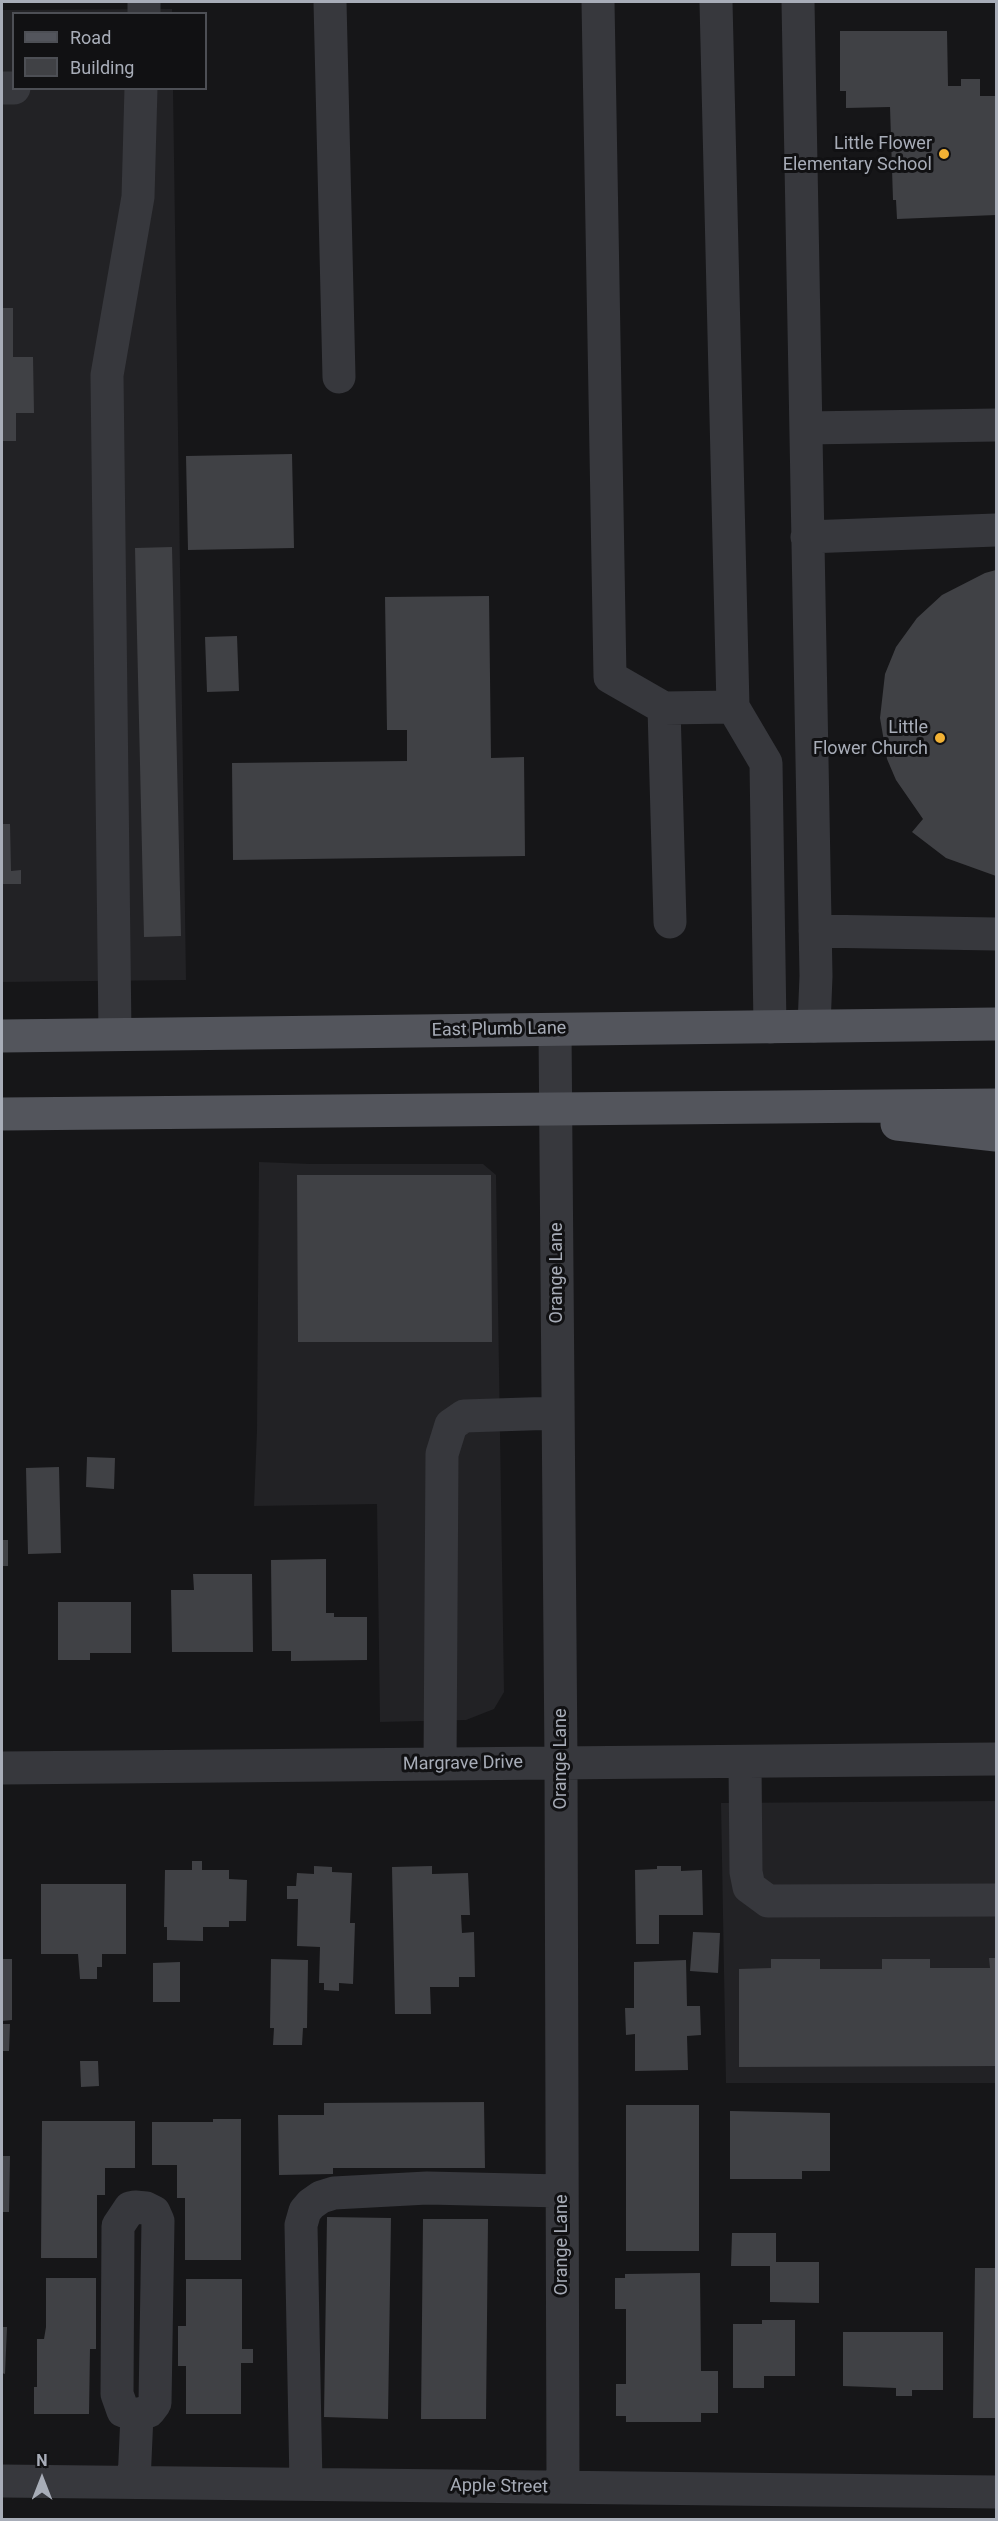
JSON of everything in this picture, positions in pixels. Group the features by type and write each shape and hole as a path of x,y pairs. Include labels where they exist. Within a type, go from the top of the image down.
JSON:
{"main road":[{"name":"East Plumb Lane","path":"2,1036 987,1024"},
{"path":"2,1114 996,1105"},
{"path":"750,1108 996,1135"}],"street":[{"path":"330,2 339,376"},
{"path":"598,2 610,677 664,708 733,707"},
{"path":"716,2 733,707 766,763 770,1027"},
{"path":"798,2 815,931 814,1026"},
{"path":"115,1034 107,375 138,196 141,90"},
{"path":"806,428 996,425"},
{"path":"807,537 996,530"},
{"path":"664,708 670,922"},
{"path":"815,931 996,934"},
{"name":"Orange Lane","path":"555,1030 561,1763 563,2487"},
{"path":"440,1764 442,1454 451,1425 464,1416 558,1413"},
{"name":"Margrave Drive","path":"2,1768 996,1759"},
{"path":"745,1762 746,1872 749,1887 768,1901 996,1900"},
{"path":"306,2484 301,2225 305,2211 321,2197 334,2193 427,2188 562,2191"},
{"path":"135,2207 146,2208 154,2212 158,2221 155,2403 149,2411 136,2415 123,2411 117,2394 118,2226 130,2208 135,2207"},
{"path":"134,2482 136,2415"},
{"name":"Apple Street","path":"2,2481 996,2492"}],"shaded area":[{"path":"172,9 172,12 12,12 12,90 173,90 186,980 2,982 2,10"},
{"path":"259,1162 483,1164 496,1175 504,1692 494,1709 466,1720 380,1722 377,1504 254,1506 257,1430"},
{"path":"996,1801 996,2083 726,2083 721,1803"}],"building":[{"name":"Little Flower Elementary School","path":"840,31 947,31 948,86 961,86 961,79 980,79 980,96 996,96 996,215 897,219 896,200 893,200 890,107 846,108 846,91 840,91"},
{"path":"2,308 13,308 13,357 33,357 34,413 16,413 16,441 2,441"},
{"path":"292,454 294,548 188,550 186,456"},
{"path":"172,547 181,936 144,937 135,548"},
{"name":"Little Flower Church","path":"996,570 996,876 946,858 912,832 923,819 896,780 887,759 880,718 885,674 896,647 917,618 942,595 985,573"},
{"path":"489,596 491,758 524,757 525,856 233,860 232,763 407,761 407,730 387,730 385,597"},
{"path":"237,636 239,691 207,692 205,637"},
{"path":"2,824 10,824 11,871 21,870 21,884 2,884"},
{"path":"297,1175 491,1175 492,1342 298,1342"},
{"path":"87,1457 115,1458 114,1489 86,1487"},
{"path":"59,1467 61,1553 28,1554 26,1468"},
{"path":"2,1540 8,1540 8,1566 2,1566"},
{"path":"326,1559 326,1613 334,1613 334,1617 367,1617 367,1660 291,1661 291,1651 272,1651 271,1560"},
{"path":"193,1574 252,1574 253,1652 172,1652 171,1590 194,1590"},
{"path":"58,1602 131,1602 131,1653 90,1653 90,1660 58,1660"},
{"path":"192,1861 202,1861 202,1870 229,1870 229,1879 247,1880 246,1921 229,1921 229,1927 203,1927 203,1941 167,1940 167,1927 164,1927 165,1870 192,1870"},
{"path":"314,1866 332,1867 332,1872 352,1873 350,1923 355,1923 353,1984 339,1983 339,1991 324,1990 324,1983 319,1983 320,1947 297,1946 298,1899 287,1899 287,1886 296,1886 297,1873 314,1874"},
{"path":"432,1866 432,1874 468,1873 470,1915 461,1915 462,1933 474,1932 475,1977 459,1977 459,1987 430,1987 431,2014 395,2014 392,1867"},
{"path":"657,1866 681,1866 681,1871 702,1870 703,1915 659,1915 659,1944 636,1944 635,1870 657,1869"},
{"path":"41,1884 126,1884 126,1954 102,1954 102,1967 97,1967 97,1979 80,1979 78,1954 41,1954"},
{"path":"693,1932 720,1933 718,1973 690,1971"},
{"path":"989,1958 996,1958 996,2066 739,2067 739,1969 771,1968 771,1959 820,1959 820,1969 882,1969 882,1959 930,1959 930,1968 990,1968"},
{"path":"2,1959 12,1959 12,2020 2,2021"},
{"path":"271,1959 308,1960 307,2028 303,2028 302,2045 273,2045 274,2028 270,2028"},
{"path":"686,1960 687,2006 700,2006 701,2035 687,2036 688,2070 635,2071 635,2034 626,2035 625,2008 634,2008 634,1962"},
{"path":"180,1962 180,2002 153,2002 153,1963"},
{"path":"2,2024 10,2024 9,2051 2,2051"},
{"path":"80,2061 98,2061 99,2086 81,2087"},
{"path":"484,2102 485,2168 333,2168 333,2174 279,2175 278,2115 324,2115 324,2103"},
{"path":"626,2105 699,2105 699,2251 626,2251"},
{"path":"730,2111 830,2113 830,2171 802,2171 802,2179 730,2179"},
{"path":"213,2119 241,2119 241,2260 185,2260 185,2198 177,2198 177,2165 152,2165 152,2122 213,2122"},
{"path":"42,2121 135,2121 135,2168 105,2168 105,2195 97,2195 97,2258 41,2258"},
{"path":"2,2156 10,2156 9,2212 2,2212"},
{"path":"327,2217 391,2218 388,2419 324,2417"},
{"path":"423,2219 488,2219 486,2419 421,2419"},
{"path":"732,2233 776,2233 776,2262 819,2262 819,2303 770,2302 770,2266 731,2266"},
{"path":"975,2268 996,2268 996,2418 973,2418"},
{"path":"700,2273 701,2371 718,2371 718,2413 701,2413 701,2422 626,2422 626,2416 616,2416 616,2384 626,2384 626,2309 615,2309 615,2278 625,2278 625,2274"},
{"path":"46,2278 96,2278 96,2349 90,2349 89,2414 34,2414 34,2387 37,2387 37,2339 44,2339 46,2327"},
{"path":"186,2279 242,2279 242,2349 253,2349 253,2363 241,2363 241,2414 186,2414 186,2366 178,2366 178,2326 186,2326"},
{"path":"762,2320 795,2320 795,2376 764,2376 764,2388 733,2388 733,2324 762,2324"},
{"path":"2,2327 7,2327 5,2374 2,2373"},
{"path":"843,2332 943,2332 943,2390 912,2390 912,2396 896,2396 896,2388 843,2386"}],"place":[{"name":"Little Flower Elementary School","path":"944,154"},
{"name":"Little Flower Church","path":"940,738"}]}
